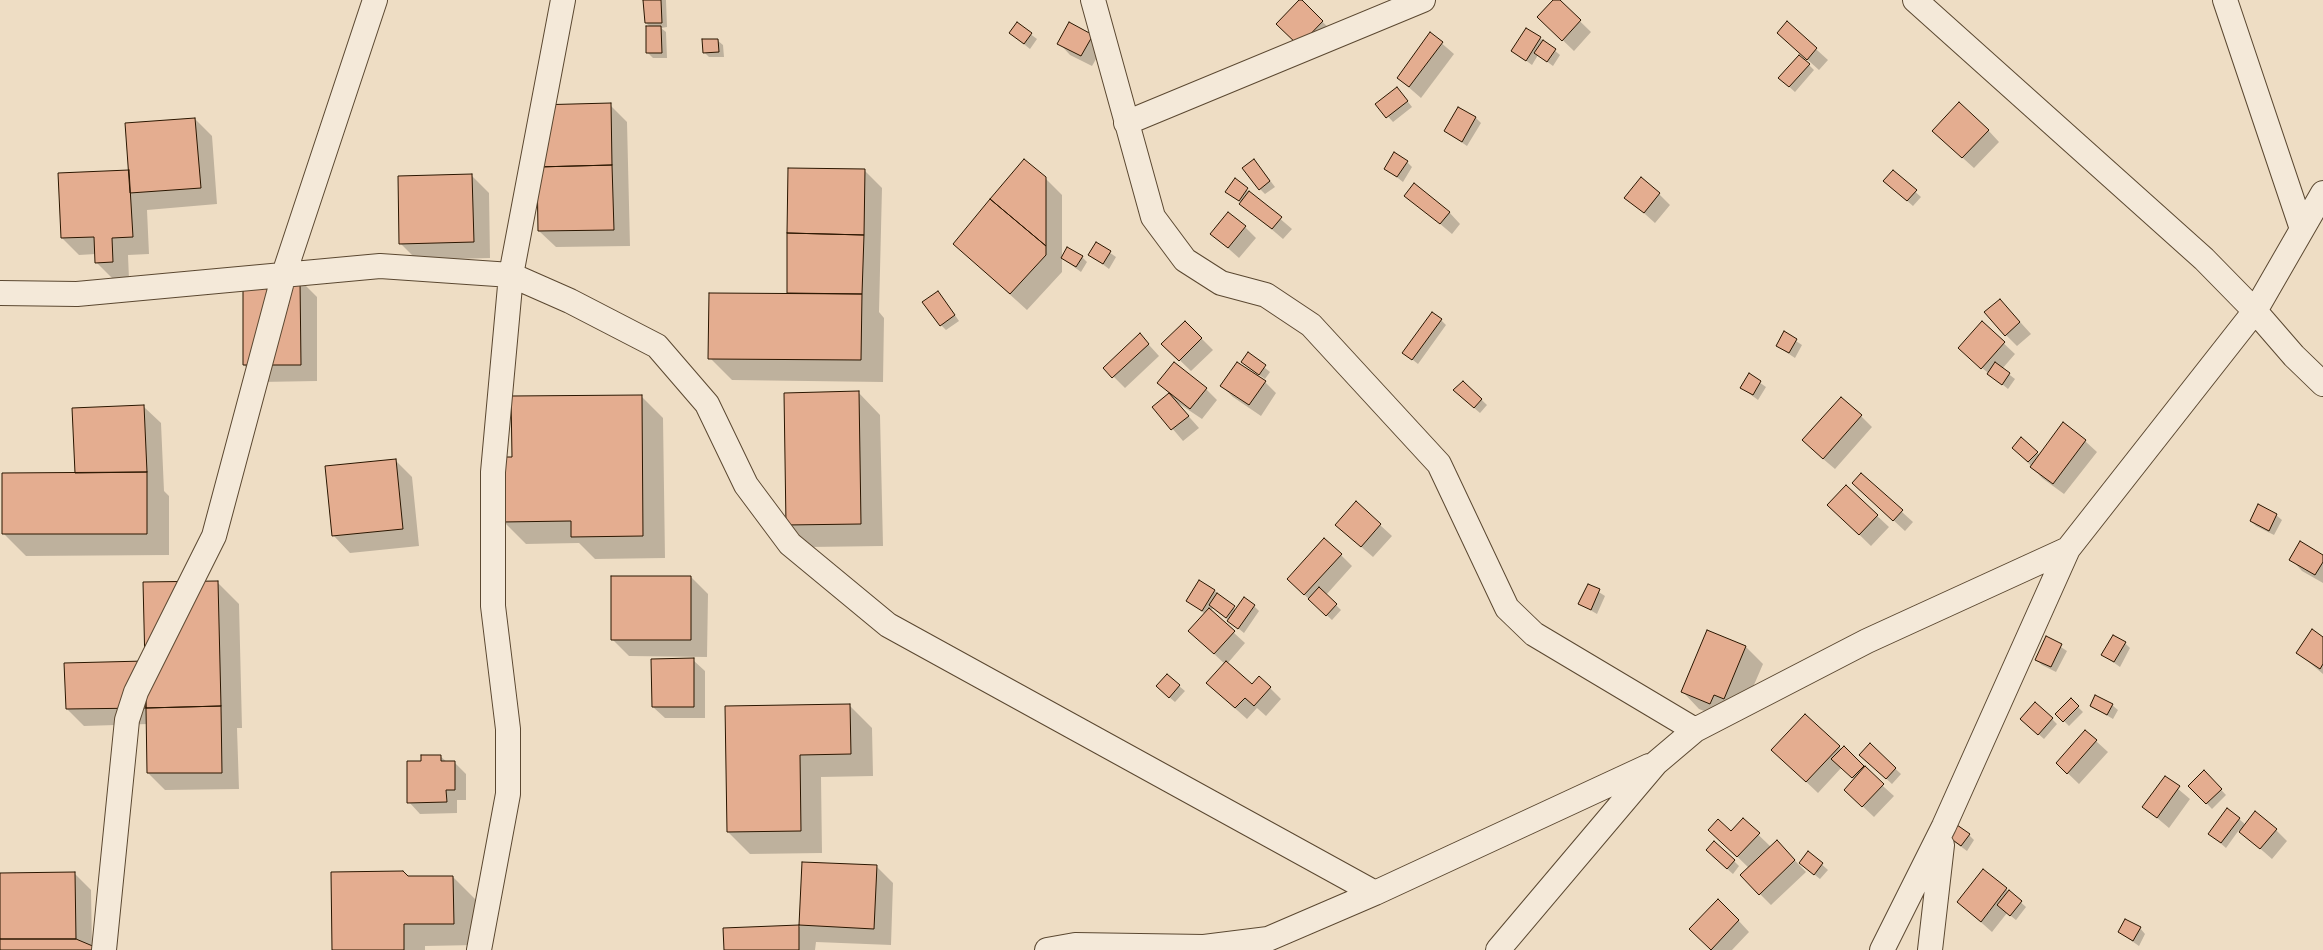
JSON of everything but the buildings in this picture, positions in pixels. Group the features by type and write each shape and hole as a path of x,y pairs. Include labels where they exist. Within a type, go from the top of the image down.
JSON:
{"street":[{"path":"104,950 127,720 136,692 214,536 284,274 375,0"},
{"path":"479,950 508,794 508,729 493,606 493,472 511,275 563,0"},
{"path":"1093,0 1153,217 1185,260 1221,283 1266,295 1311,325 1439,464 1507,608 1534,634 1695,730"},
{"path":"1126,122 1423,0"},
{"path":"1915,0 2204,259 2255,311 2294,356 2323,384"},
{"path":"2225,0 2302,229"},
{"path":"1882,950 1944,826 2068,549 2255,311 2323,193"},
{"path":"0,293 78,294 380,266 511,275 570,301 657,346 706,404 746,485 790,544 888,625 1374,893"},
{"path":"1498,950 1656,763 1695,730 1867,641 2068,549"},
{"path":"1047,950 1075,945 1204,947 1268,939 1374,893 1656,763"},
{"path":"1930,950 1944,826"}]}
